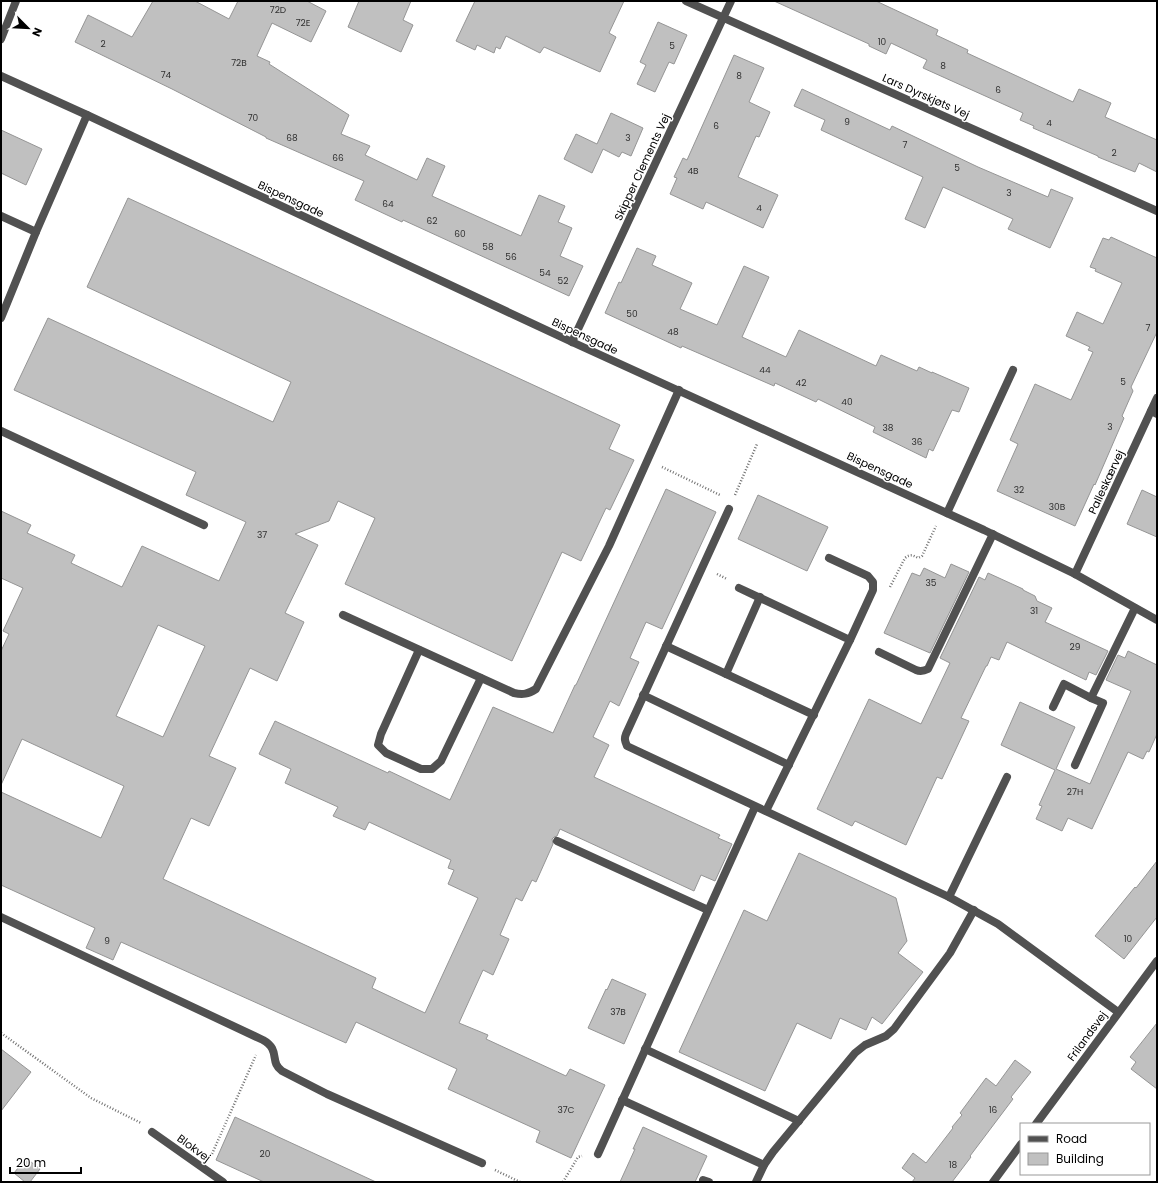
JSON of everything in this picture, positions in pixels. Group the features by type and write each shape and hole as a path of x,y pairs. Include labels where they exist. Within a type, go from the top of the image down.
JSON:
{"street":[{"path":"1,39 16,1"},
{"name":"Lars Dyrskjøts Vej","path":"686,1 1157,211"},
{"name":"Skipper Clements Vej","path":"572,342 731,1"},
{"name":"Bispensgade","path":"1,76 572,342 993,534 1075,574 1157,620"},
{"path":"1,318 36,232 87,115"},
{"path":"1,216 36,232"},
{"path":"945,512 1013,370"},
{"path":"343,615 514,693 522,695 536,689 609,546 679,390"},
{"name":"Palleskærvej","path":"1075,574 1154,412 1157,398"},
{"path":"1,431 204,525"},
{"path":"730,505 624,738 627,746 974,910 998,924 1118,1012"},
{"path":"879,652 920,672 928,669 993,534"},
{"path":"766,811 814,716 874,586 871,579 829,558"},
{"path":"739,588 850,640"},
{"path":"726,674 760,597"},
{"path":"1091,698 1135,608"},
{"path":"666,646 814,716"},
{"path":"419,650 381,734 378,745 386,753 421,768 432,769 441,761 480,678"},
{"path":"1053,707 1064,684 1103,703 1075,765"},
{"path":"643,695 789,765"},
{"path":"949,897 1007,777"},
{"path":"598,1154 756,807"},
{"path":"557,841 708,910"},
{"path":"756,1182 764,1165 855,1053 865,1045 886,1036 894,1029 950,953 974,910"},
{"path":"1,916 263,1040 272,1046 276,1064 282,1072 327,1094 482,1163"},
{"name":"Frilandsvej","path":"1037,1123 1157,961"},
{"path":"645,1049 799,1121"},
{"path":"622,1100 764,1165"},
{"name":"Blokvej","path":"152,1132 222,1182"},
{"path":"993,1182 1020,1145"}],"path":[{"path":"647,460 730,505 764,429"},
{"path":"869,599 878,603 883,601 905,558 909,555 918,558 922,556 945,512"},
{"path":"702,567 736,583 739,588"},
{"path":"1,1033 91,1098 143,1124 152,1132"},
{"path":"205,1169 263,1040"},
{"path":"563,1182 578,1157 598,1154"},
{"path":"482,1163 520,1182"}],"building":[{"path":"153,1 195,1 229,19 238,1 307,1 326,11 311,42 272,23 257,56 270,62 269,64 349,115 341,134 370,146 365,155 417,180 427,158 445,166 432,196 521,236 539,195 565,206 558,222 572,228 560,256 583,266 569,296 403,220 402,222 355,200 364,181 266,138 172,89 75,42 88,15 132,37"},
{"path":"359,1 411,1 403,20 413,25 401,52 348,27"},
{"path":"475,1 624,1 609,33 616,37 600,72 544,47 540,53 506,36 500,49 496,47 494,53 477,45 475,50 456,41"},
{"path":"774,1 876,1 938,30 936,35 968,50 967,53 1073,102 1079,89 1111,103 1105,117 1157,140 1157,172 1139,163 1135,172 1033,128 1034,126 1020,120 1023,113 923,68 927,60 891,43 886,54 869,46 869,44"},
{"path":"658,22 687,35 674,64 669,62 655,92 637,84 646,65 640,62"},
{"path":"734,55 764,68 749,102 770,112 759,137 756,136 738,177 778,195 763,228 706,202 703,209 670,194 677,178 674,177 683,158 687,160"},
{"path":"802,89 890,130 892,126 978,167 1048,197 1051,189 1073,198 1050,248 1008,229 1013,219 943,187 925,228 905,219 923,177 821,130 825,120 794,106"},
{"path":"611,113 643,128 631,156 622,152 619,157 603,149 592,173 564,159 576,134 597,144"},
{"path":"1,130 42,149 26,185 1,173"},
{"path":"128,198 620,425 609,449 634,460 610,510 606,508 581,561 562,552 512,661 345,584 375,518 338,501 329,521 295,534 318,545 285,613 304,622 277,681 250,668 209,756 236,768 209,826 191,818 163,879 376,978 372,988 425,1013 478,898 448,884 454,870 448,868 451,860 369,822 365,830 333,816 338,807 285,783 291,769 259,754 275,721 388,773 389,771 450,800 493,707 553,733 666,489 716,512 662,629 646,622 630,658 639,662 619,706 610,701 593,737 609,745 594,777 720,835 718,838 732,844 715,881 701,875 694,891 560,829 557,836 552,839 553,844 536,882 532,880 522,901 516,898 500,935 509,939 493,975 483,970 459,1023 488,1035 486,1039 566,1076 570,1069 605,1085 571,1158 536,1142 540,1131 448,1089 457,1069 356,1022 346,1043 121,942 113,960 86,948 95,928 1,885 1,792 101,838 124,786 22,739 1,785 1,651 9,634 3,631 23,588 1,578 1,511 31,525 27,533 75,555 71,563 122,587 142,546 219,581 246,522 186,495 196,472 14,390 48,318 273,422 291,382 87,287","holes":["158,625 205,646 163,737 116,716"]},
{"path":"1111,237 1157,258 1157,332 1131,387 1133,391 1122,416 1124,418 1095,485 1094,484 1075,526 997,491 1018,444 1010,440 1035,384 1071,400 1093,352 1088,350 1090,347 1066,336 1077,312 1103,324 1122,283 1095,271 1096,269 1090,267 1103,238 1109,240"},
{"path":"637,248 656,256 652,265 692,283 680,309 717,325 744,266 769,277 742,337 786,357 799,330 876,366 881,355 917,371 919,367 969,388 959,412 952,410 933,451 929,449 926,458 873,432 875,427 818,399 816,402 775,383 774,386 682,346 681,348 605,313"},
{"path":"1142,490 1157,497 1157,537 1127,524"},
{"path":"758,495 828,527 807,571 738,539"},
{"path":"951,564 969,572 930,653 884,633 912,573 920,576 924,568 945,578"},
{"path":"988,573 1023,589 1035,596 1037,601 1052,608 1045,622 1108,651 1096,675 1089,672 1086,680 1007,642 999,660 991,657 986,666 961,718 969,721 942,779 937,777 906,845 855,821 852,826 817,809 869,699 921,724 950,663 940,658 979,577 985,580"},
{"path":"1128,651 1157,665 1157,734 1149,752 1147,751 1143,759 1128,752 1092,829 1068,818 1062,831 1036,819 1042,806 1039,805 1055,770 1001,745 1020,702 1075,727 1056,769 1090,784 1131,691 1106,680 1118,655 1125,658"},
{"path":"799,853 896,898 907,941 898,953 923,972 882,1024 872,1017 866,1030 840,1018 831,1039 797,1023 765,1091 679,1052 744,910 767,921"},
{"path":"1157,861 1157,917 1124,959 1095,936"},
{"path":"612,979 646,994 624,1044 588,1028"},
{"path":"1157,1023 1157,1089 1131,1069 1136,1062 1130,1057"},
{"path":"1,1049 31,1072 1,1111"},
{"path":"1015,1060 1031,1072 1011,1097 1013,1099 952,1182 912,1182 915,1178 902,1168 913,1153 926,1163 953,1128 952,1127 962,1115 960,1113 986,1078 996,1086"},
{"path":"235,1117 376,1182 264,1182 216,1160"},
{"path":"643,1127 707,1156 695,1182 620,1182"},
{"path":"26,1158 40,1169 30,1182 25,1182 14,1173"}]}
